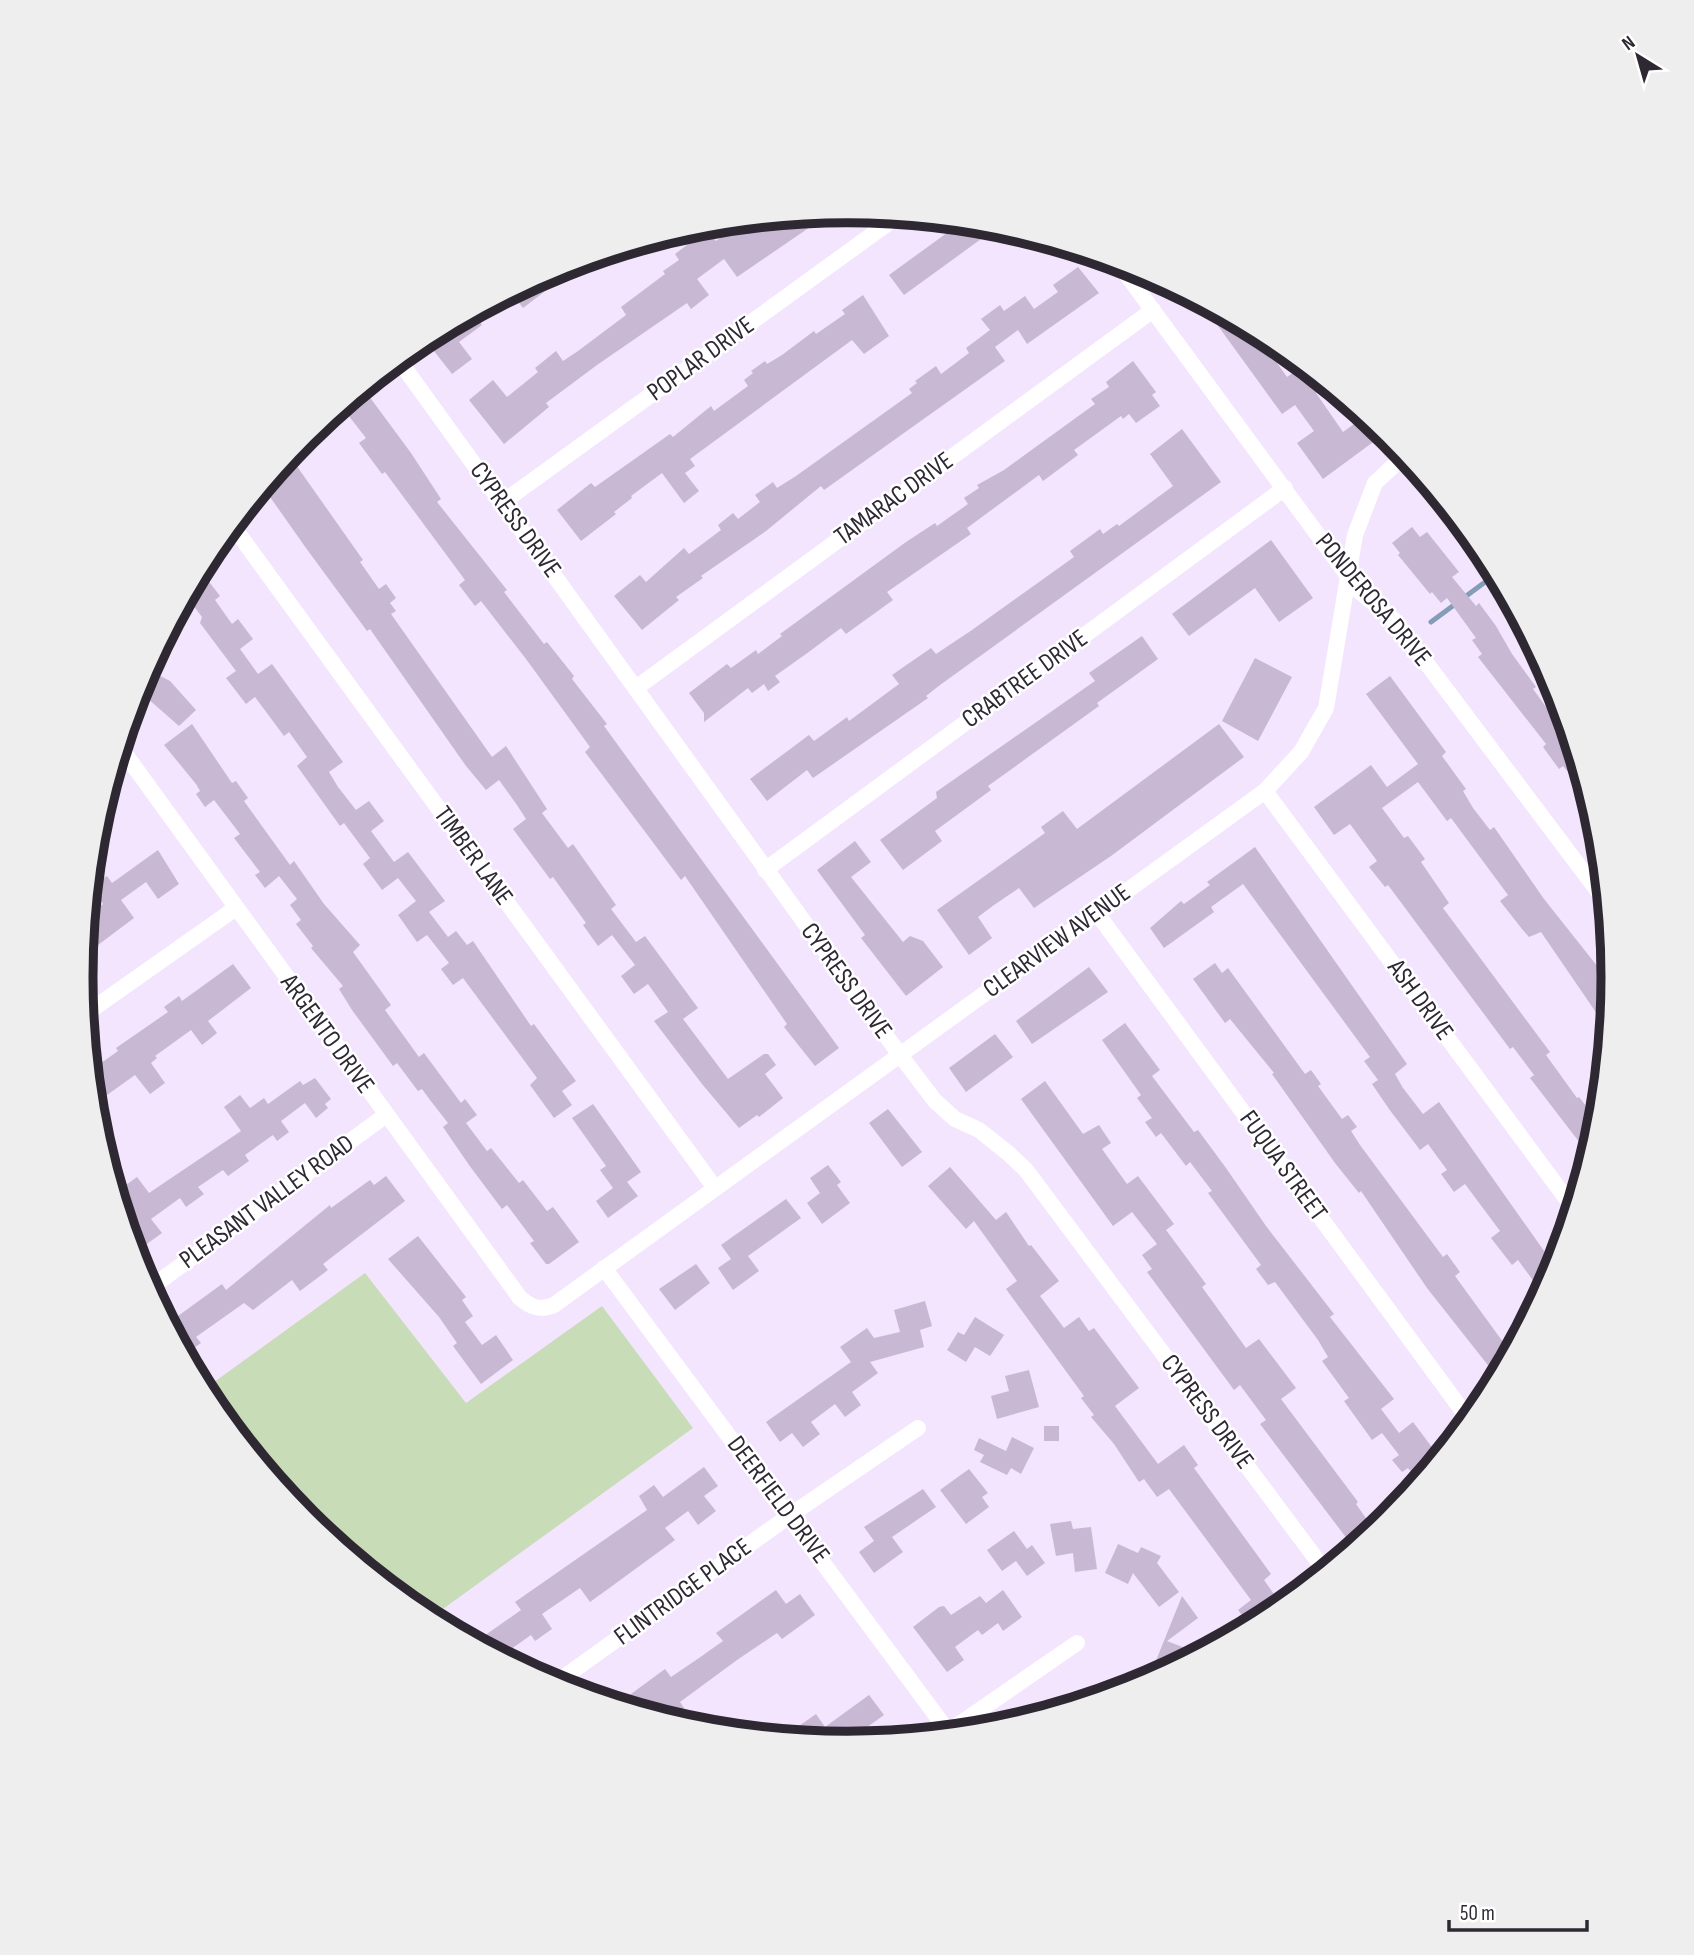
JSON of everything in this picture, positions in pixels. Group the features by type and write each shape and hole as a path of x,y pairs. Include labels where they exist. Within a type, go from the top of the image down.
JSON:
{"street":[{"name":"POPLAR DRIVE","path":"503,502 886,225"},
{"name":"PONDEROSA DRIVE","path":"1130,279 1359,591 1394,620 1596,889"},
{"name":"TAMARAC DRIVE","path":"636,688 1153,310"},
{"name":"CYPRESS DRIVE","path":"404,367 765,870 935,1101 955,1119 979,1130 1027,1170 1320,1564"},
{"name":"CLEARVIEW AVENUE","path":"543,1310 554,1305 1265,791 1301,752 1326,708 1355,535 1376,483 1398,463"},
{"name":"CRABTREE DRIVE","path":"765,870 1284,488"},
{"name":"TIMBER LANE","path":"238,533 715,1188"},
{"name":"ARGENTO DRIVE","path":"126,756 520,1298 529,1306 543,1310"},
{"name":"ASH DRIVE","path":"1265,791 1567,1200"},
{"path":"94,1009 236,908"},
{"name":"FUQUA STREET","path":"1096,912 1463,1412"},
{"name":"PLEASANT VALLEY ROAD","path":"158,1283 386,1115"},
{"name":"DEERFIELD DRIVE","path":"604,1268 941,1725"},
{"name":"FLINTRIDGE PLACE","path":"564,1676 918,1428"},
{"path":"963,1722 1077,1643"}],"green space":[{"path":"365,1273 466,1403 602,1306 693,1428 439,1612 388,1576 314,1511 249,1437 212,1384"}],"building":[{"path":"813,225 737,277 724,259 697,279 709,295 691,309 687,303 597,365 546,403 549,407 504,444 469,400 493,380 507,397 538,372 535,368 556,351 563,361 626,315 621,307 665,274 663,271 679,260 675,254 695,239 712,236 716,241 725,234"},
{"path":"950,231 985,236 904,295 889,275"},
{"path":"1078,267 1099,293 1027,344 1018,330 995,347 1005,361 824,490 821,486 766,531 701,576 703,578 676,597 679,600 642,630 614,596 640,575 646,582 684,548 689,554 721,530 718,525 733,513 738,519 760,502 755,495 773,482 777,488 796,476 912,393 909,389 917,383 915,381 936,366 941,374 969,353 966,348 990,330 981,319 1000,305 1004,311 1025,296 1034,309 1058,292 1053,285"},
{"path":"546,286 548,289 523,308 517,299"},
{"path":"863,295 889,336 864,354 852,340 690,459 695,466 685,473 699,491 684,503 662,473 631,496 632,498 614,512 616,514 581,541 557,510 591,483 595,487 670,434 673,437 711,406 714,411 748,386 744,380 753,373 751,371 765,361 767,364 782,355 814,331 816,334 845,314 842,310"},
{"path":"1212,318 1270,353 1287,377 1295,371 1320,390 1316,393 1343,432 1357,422 1376,440 1323,479 1297,443 1314,431 1295,405 1282,414"},
{"path":"478,320 482,325 459,342 472,359 452,374 434,351 440,347 438,344"},
{"path":"1133,361 1156,392 1152,395 1160,406 1136,423 1129,414 1123,419 1121,416 1074,450 1078,455 1043,481 1039,475 967,528 971,534 887,592 893,600 846,634 841,628 775,676 780,682 768,691 764,684 752,693 748,688 704,722 704,713 689,693 727,664 731,668 756,650 758,654 782,636 780,634 906,542 935,523 937,526 968,504 964,498 979,488 977,485 1004,470 1095,404 1091,399 1109,387 1106,382"},
{"path":"368,395 441,499 437,502 507,590 504,592 544,644 547,642 574,676 572,679 607,724 604,726 839,1048 815,1066 784,1027 787,1024 685,876 681,880 585,752 590,747 526,659 481,601 475,606 459,585 465,580 385,472 382,474 359,443 366,438 347,413"},
{"path":"1182,429 1221,482 940,685 926,696 928,698 813,778 807,770 767,801 750,779 809,735 814,741 847,717 849,721 899,684 892,675 931,648 936,654 972,630 1074,557 1070,551 1100,529 1103,534 1117,524 1119,526 1173,486 1150,454"},
{"path":"295,464 363,560 360,562 379,589 386,584 396,598 390,603 396,611 391,614 492,757 506,746 547,809 542,813 568,848 573,844 616,905 611,909 636,942 645,936 698,1008 683,1019 728,1079 764,1054 768,1054 776,1065 765,1074 783,1098 759,1117 757,1115 739,1128 654,1021 668,1012 648,984 634,994 621,976 635,965 612,935 598,946 583,925 586,923 553,877 550,879 513,829 526,819 499,780 486,790 466,766 370,629 367,631 268,494"},
{"path":"1412,527 1420,537 1427,532 1459,572 1452,577 1476,606 1479,603 1496,626 1536,687 1533,689 1555,718 1576,781 1563,766 1559,769 1543,747 1546,744 1478,657 1482,654 1472,640 1476,638 1447,598 1441,603 1432,592 1430,594 1398,555 1400,553 1392,543"},
{"path":"1271,540 1313,598 1279,622 1255,588 1189,636 1172,614"},
{"path":"207,579 220,596 215,600 232,624 238,619 253,639 240,649 258,674 272,664 343,762 329,772 338,787 356,810 369,801 384,821 371,831 394,862 408,852 445,901 429,912 448,937 456,931 467,945 473,941 531,1026 534,1024 576,1081 562,1091 572,1105 554,1118 530,1085 537,1078 463,978 453,985 441,969 449,963 427,935 417,942 398,915 416,901 398,878 382,890 363,864 370,858 344,823 340,826 297,766 307,757 289,732 284,736 255,697 246,704 226,678 236,671 200,623 202,617 192,604"},
{"path":"1142,636 1158,659 1097,703 1099,706 988,786 991,790 935,831 942,841 903,870 880,840 937,798 936,792 1095,681 1089,673"},
{"path":"1255,658 1292,677 1258,741 1222,721"},
{"path":"157,674 170,681 196,710 179,726 147,698 152,693 149,692"},
{"path":"1390,676 1446,752 1442,756 1466,789 1463,791 1473,808 1490,830 1494,827 1544,899 1601,971 1600,1019 1541,932 1529,937 1500,901 1508,895 1451,818 1447,821 1418,782 1382,808 1404,838 1408,836 1425,859 1421,862 1449,903 1443,908 1550,1052 1546,1055 1577,1098 1590,1107 1582,1146 1530,1078 1534,1075 1513,1047 1510,1049 1388,885 1385,887 1369,867 1377,861 1350,824 1334,835 1314,807 1371,765 1387,787 1418,764 1366,694"},
{"path":"192,724 232,783 236,781 248,798 244,801 290,865 294,861 324,904 360,945 353,952 391,1005 385,1010 419,1057 424,1053 461,1103 465,1099 477,1115 466,1123 487,1151 491,1148 519,1183 523,1180 547,1211 553,1207 579,1242 549,1264 546,1264 530,1243 534,1241 507,1205 502,1209 469,1165 443,1127 448,1123 422,1089 418,1091 397,1063 393,1066 352,1010 339,989 343,986 311,948 313,946 296,924 301,920 290,905 297,899 279,876 265,888 255,875 260,872 234,838 240,834 214,800 205,807 196,794 200,791 196,784 164,745"},
{"path":"1219,724 1244,757 1111,856 1034,908 1019,888 994,905 978,917 992,938 969,955 937,910 1045,833 1041,827 1063,811 1077,829"},
{"path":"855,841 871,862 851,877 903,942 910,936 923,941 943,967 906,996 861,938 865,935 817,870"},
{"path":"1255,847 1407,1064 1395,1074 1403,1088 1423,1114 1439,1102 1548,1256 1536,1284 1518,1260 1512,1265 1491,1238 1500,1231 1465,1184 1454,1192 1441,1174 1447,1170 1428,1144 1420,1150 1389,1109 1372,1084 1378,1080 1364,1061 1370,1057 1243,884 1211,907 1214,912 1164,948 1150,928 1181,901 1184,904 1210,885 1207,882"},
{"path":"158,850 179,884 158,899 146,882 121,900 134,918 94,948 96,909 103,904 97,896 99,882 107,876 112,883"},
{"path":"1215,963 1222,973 1228,968 1305,1074 1311,1070 1321,1084 1318,1086 1342,1119 1348,1115 1357,1127 1351,1131 1360,1145 1443,1257 1447,1254 1460,1272 1455,1276 1505,1345 1491,1369 1427,1288 1361,1191 1359,1193 1335,1163 1272,1074 1274,1073 1230,1019 1225,1023 1193,979"},
{"path":"233,964 251,988 208,1021 217,1033 202,1045 191,1030 155,1056 157,1058 151,1063 165,1083 150,1094 135,1075 103,1098 98,1065 118,1051 116,1048 168,1012 164,1007 179,996 182,1001"},
{"path":"1089,967 1108,992 1032,1044 1016,1021"},
{"path":"1125,1023 1160,1070 1152,1076 1194,1132 1198,1130 1266,1226 1334,1314 1330,1317 1394,1399 1381,1409 1399,1433 1413,1422 1434,1450 1414,1475 1408,1468 1402,1472 1392,1460 1399,1455 1382,1433 1372,1440 1344,1401 1349,1398 1322,1361 1328,1357 1318,1340 1275,1282 1268,1285 1256,1269 1261,1265 1208,1193 1212,1191 1190,1162 1186,1166 1161,1133 1156,1137 1145,1122 1152,1118 1137,1098 1141,1095 1102,1040"},
{"path":"995,1034 1013,1057 966,1092 949,1068"},
{"path":"315,1078 331,1099 325,1104 328,1108 316,1118 305,1103 281,1121 289,1132 277,1141 273,1135 245,1155 249,1161 228,1176 223,1170 198,1187 204,1194 186,1207 180,1198 151,1219 162,1233 143,1247 123,1187 137,1177 149,1193 241,1131 224,1107 240,1095 250,1108 264,1098 268,1104 300,1081 303,1085"},
{"path":"1045,1081 1083,1134 1099,1125 1111,1143 1102,1149 1127,1184 1138,1176 1174,1224 1166,1230 1206,1284 1202,1287 1246,1348 1259,1339 1296,1388 1281,1399 1358,1502 1356,1504 1369,1522 1349,1541 1260,1424 1266,1420 1240,1385 1234,1390 1147,1272 1152,1269 1142,1255 1157,1244 1132,1212 1113,1226 1021,1099"},
{"path":"593,1104 641,1172 627,1182 638,1196 608,1218 596,1201 613,1188 600,1170 606,1166 572,1118"},
{"path":"888,1109 922,1152 902,1167 869,1123"},
{"path":"828,1165 841,1182 837,1185 850,1203 822,1224 807,1203 820,1193 810,1178"},
{"path":"950,1167 996,1220 1006,1212 1029,1246 1031,1245 1059,1281 1040,1296 1064,1328 1079,1317 1089,1331 1094,1328 1139,1388 1115,1406 1158,1464 1184,1445 1198,1465 1194,1468 1271,1574 1264,1580 1276,1598 1244,1618 1238,1610 1251,1600 1169,1489 1157,1497 1144,1479 1139,1482 1114,1444 1091,1417 1094,1415 1081,1398 1084,1396 1006,1289 1017,1281 974,1221 966,1229 928,1186"},
{"path":"386,1176 405,1201 323,1264 328,1270 300,1291 292,1280 253,1310 244,1303 196,1337 201,1343 191,1350 175,1318 222,1284 226,1290 330,1205 331,1208 370,1180 374,1185"},
{"path":"786,1199 801,1218 748,1256 759,1271 733,1290 718,1268 731,1259 721,1245"},
{"path":"418,1236 466,1297 462,1300 473,1316 465,1322 482,1345 496,1335 513,1360 481,1384 453,1346 457,1343 439,1317 388,1259"},
{"path":"696,1264 710,1283 675,1310 659,1289"},
{"path":"925,1301 932,1326 920,1330 924,1347 870,1362 878,1373 852,1392 861,1405 845,1417 835,1404 811,1422 820,1434 803,1447 792,1433 780,1442 766,1422 851,1362 840,1347 867,1328 874,1338 900,1332 894,1310"},
{"path":"975,1317 1004,1335 990,1356 975,1347 966,1362 947,1350 958,1332 964,1335"},
{"path":"1029,1370 1039,1407 997,1419 991,1396 1009,1391 1005,1376"},
{"path":"1044,1426 1059,1426 1059,1441 1044,1441"},
{"path":"1012,1437 1034,1448 1021,1474 1011,1468 1007,1475 980,1462 984,1455 974,1450 979,1438 1006,1451"},
{"path":"704,1467 718,1486 704,1496 716,1511 698,1525 688,1511 665,1528 675,1540 590,1602 580,1588 542,1614 552,1629 535,1641 531,1635 508,1651 482,1637 521,1610 515,1602 647,1510 639,1496 654,1485 663,1497"},
{"path":"969,1469 988,1493 982,1497 989,1507 966,1524 940,1490"},
{"path":"923,1489 936,1507 892,1537 903,1552 874,1573 859,1552 874,1541 864,1527"},
{"path":"1071,1521 1073,1529 1091,1527 1097,1569 1075,1572 1073,1553 1056,1556 1050,1524"},
{"path":"1014,1531 1027,1549 1032,1545 1045,1563 1027,1576 1016,1561 1002,1571 987,1550"},
{"path":"1118,1544 1138,1553 1141,1547 1161,1556 1157,1563 1179,1592 1159,1607 1133,1573 1128,1584 1105,1573"},
{"path":"776,1590 786,1604 800,1594 815,1615 782,1639 777,1633 737,1660 680,1702 684,1708 678,1712 625,1698 665,1669 671,1677 723,1641 716,1633"},
{"path":"1003,1590 1022,1617 1003,1631 998,1623 982,1635 978,1630 955,1647 964,1660 947,1672 913,1627 939,1607 944,1606 951,1615 980,1596 986,1603"},
{"path":"1182,1596 1198,1618 1167,1641 1189,1650 1154,1666"},
{"path":"869,1695 884,1715 861,1731 794,1730 816,1714 825,1727"}],"waterway":[{"path":"1431,622 1488,580"}]}
